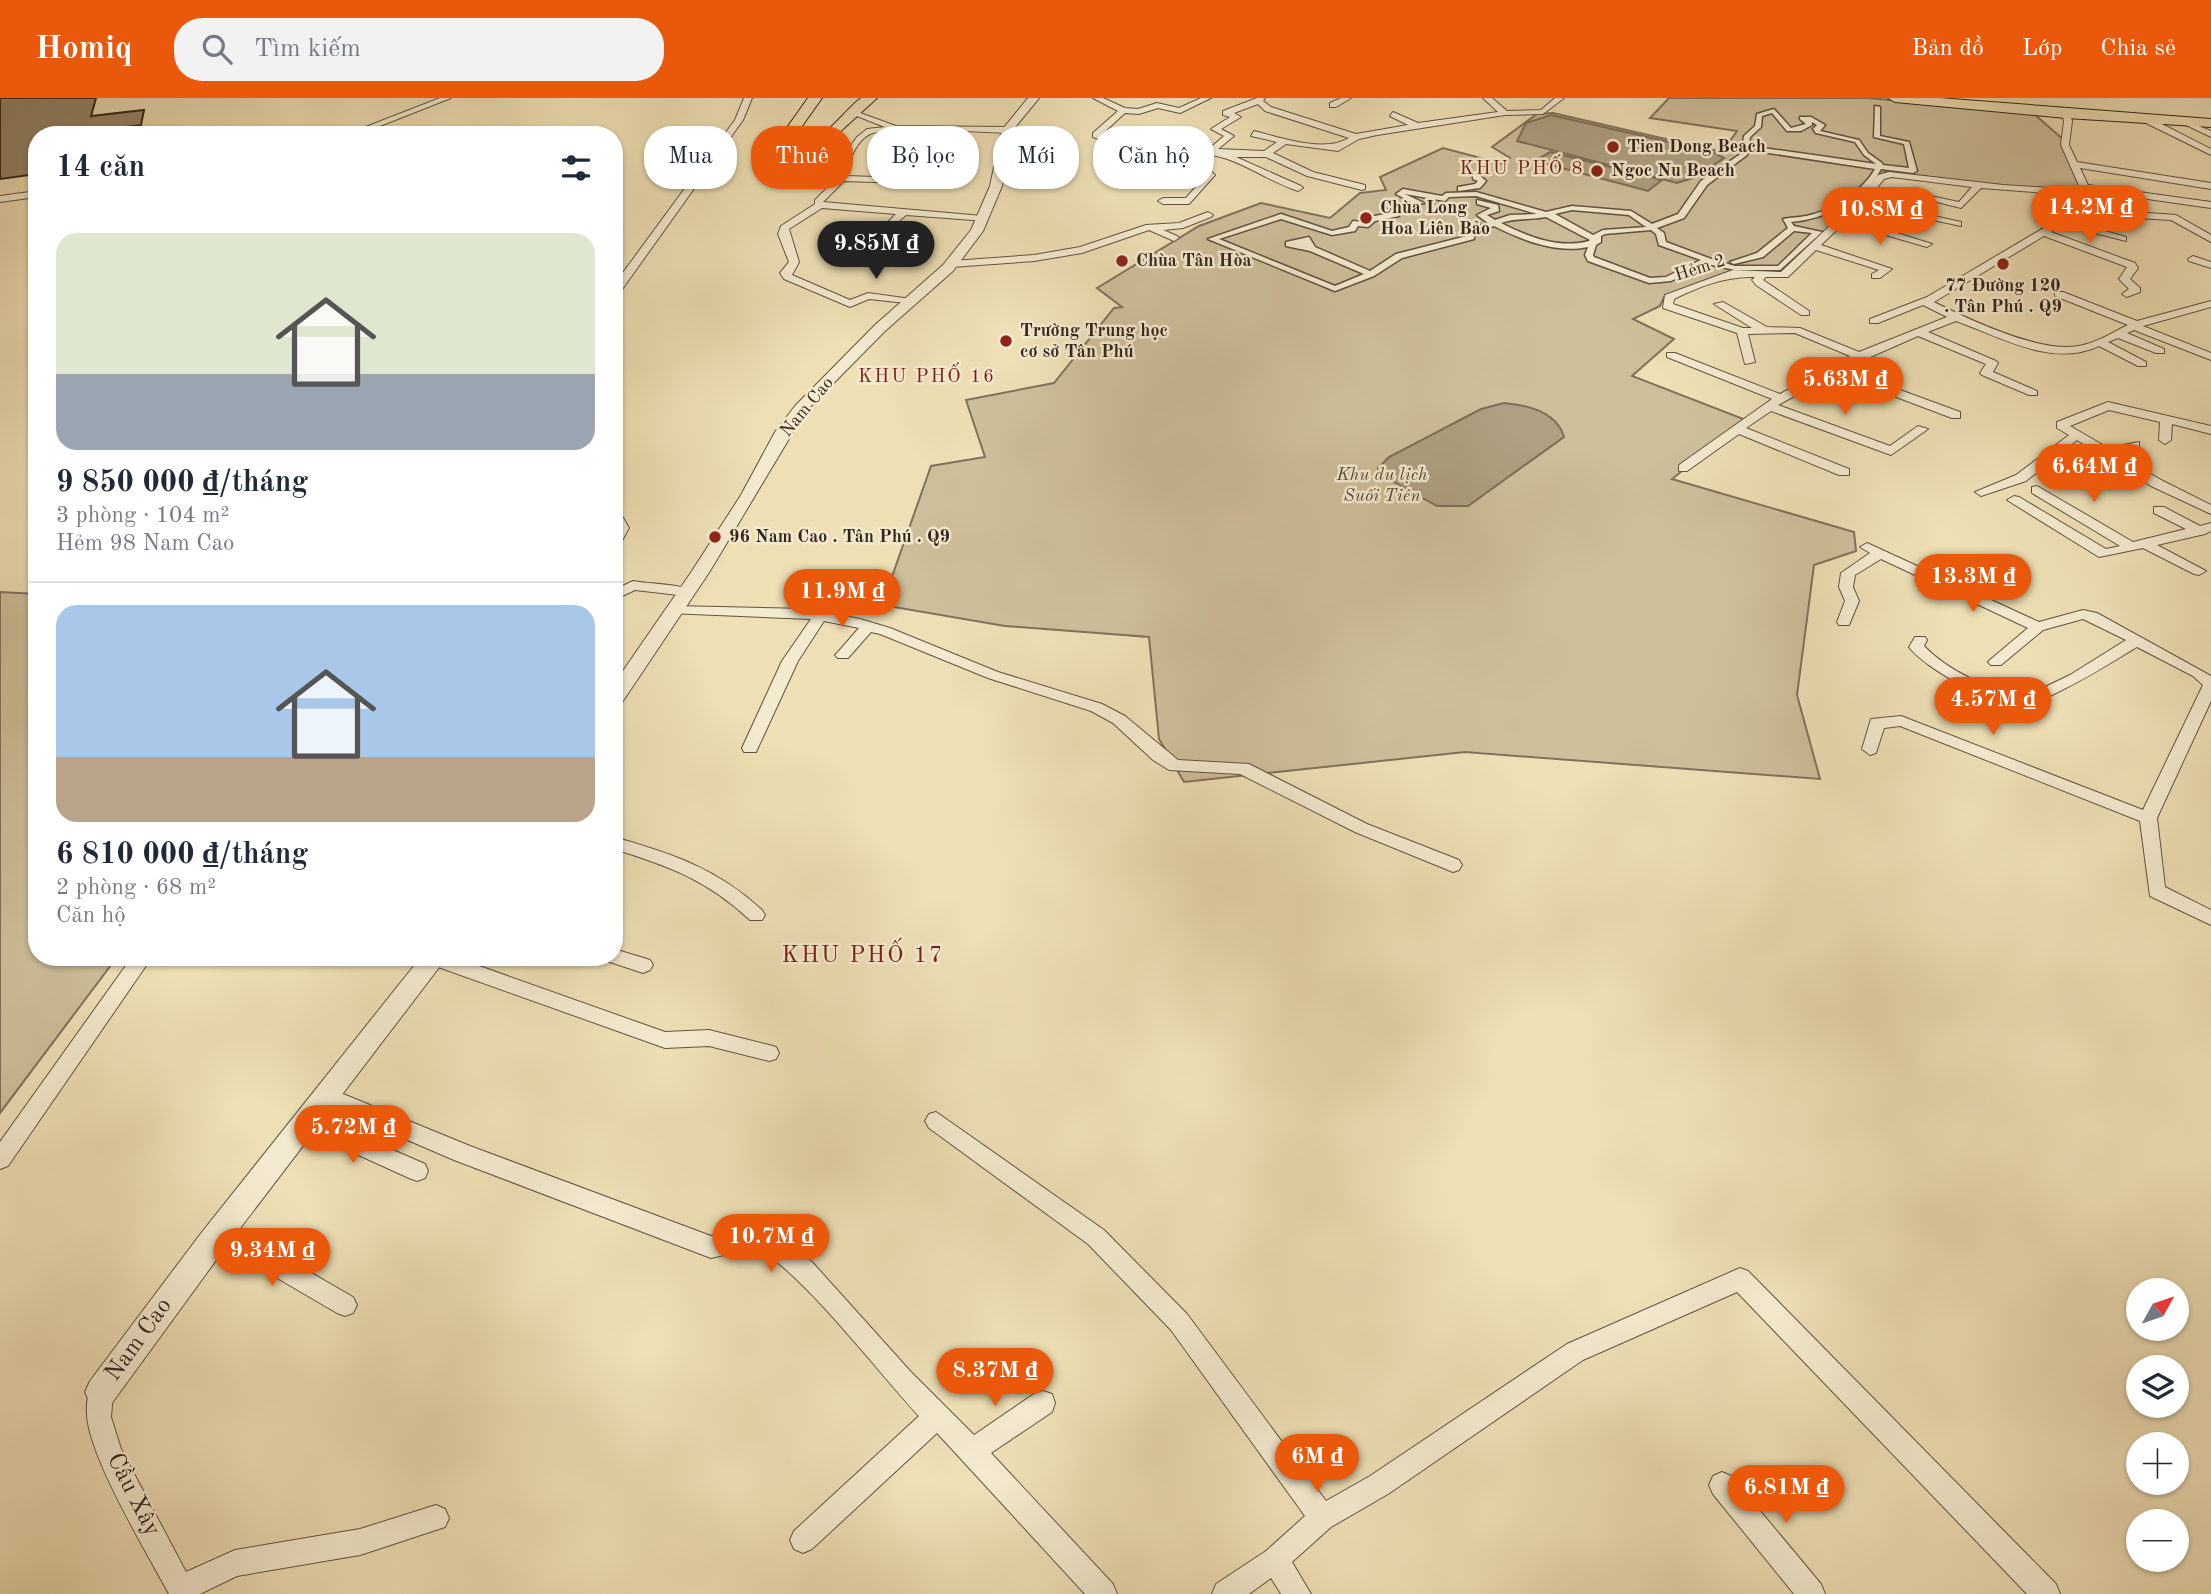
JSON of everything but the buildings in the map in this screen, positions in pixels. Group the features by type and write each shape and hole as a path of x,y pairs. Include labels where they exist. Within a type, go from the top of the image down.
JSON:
{"highway":[{"path":"794,126 809,98"},
{"path":"794,126 815,98"},
{"path":"815,126 831,98"},
{"path":"843,98 852,111"},
{"path":"836,126 870,98"},
{"path":"852,111 878,98"},
{"path":"1902,99 1931,98"},
{"path":"2012,98 2211,112"},
{"path":"1902,99 2065,113 2166,117"},
{"path":"2091,104 2211,122"},
{"path":"779,126 789,109"},
{"path":"822,126 828,117"},
{"path":"2142,117 2211,122"}],"street":[{"path":"373,126 447,98"},
{"path":"623,281 739,120 748,98"},
{"name":"Nam Cao","path":"1010,126 1034,98"},
{"path":"1097,98 1123,110 1139,112 1157,105 1180,111 1207,98"},
{"path":"1333,105 1347,98"},
{"path":"1487,98 1504,113"},
{"path":"1328,160 1338,148 1356,136 1504,113 1543,112 1560,98"},
{"path":"1214,148 1230,136 1215,129 1237,117 1226,113 1260,100 1268,109 1356,136"},
{"path":"1746,148 1913,171 1907,143 1877,137 1877,107"},
{"path":"1444,108 1457,120"},
{"path":"1106,126 1123,110"},
{"path":"852,111 890,126"},
{"path":"1793,228 1760,255 1742,262 1706,261 1668,279 1649,281 1591,259 1589,255 1598,240 1597,235 1603,232 1652,226 1681,216 1695,192 1745,154 1747,136 1758,127 1759,115 1774,111 1789,130 1801,129 1810,124 1802,118 1809,118 1822,125 1816,129 1818,132 1857,141 1866,154 1877,159 1880,167"},
{"path":"2065,113 2065,145 2086,190 2126,216 2177,218 2211,239"},
{"path":"1393,114 1417,126"},
{"path":"2142,117 2211,152"},
{"path":"2187,122 2211,134"},
{"path":"1314,135 1328,128"},
{"path":"853,150 861,137 867,134"},
{"path":"1254,134 1305,148 1338,148 1354,152"},
{"path":"1268,154 1282,141"},
{"path":"1214,151 1298,188"},
{"path":"1226,155 1268,154 1310,174 1362,187"},
{"path":"2072,164 2211,186"},
{"path":"1594,244 1591,236 1545,214 1485,196 1456,195 1435,199 1403,191 1400,194 1420,203 1389,207 1396,214 1372,219 1365,225 1356,223 1352,229 1332,233 1281,216 1212,239 1335,289 1371,274 1399,256 1457,243 1471,237 1471,232 1510,217 1535,217 1545,214 1572,208 1617,210 1631,213 1652,226 1660,233 1662,243 1706,261 1735,268 1780,268 1818,232 1793,228 1786,221 1808,219 1841,203 1870,183 1880,167"},
{"name":"Hẻm 2","path":"1742,331 1667,306 1669,298 1688,288 1733,273 1784,275 1860,202 1881,177 1892,174 1979,185 2086,190 2211,205"},
{"path":"1456,195 1460,189 1477,186 1482,181 1476,177"},
{"path":"1926,198 1961,205 1979,185"},
{"path":"820,205 818,202 831,189"},
{"name":"Nam Cao","path":"623,686 687,592 749,495 783,432 800,409 880,328 952,264 983,219 995,189"},
{"path":"1163,201 1189,201 1199,189"},
{"path":"0,199 28,195"},
{"path":"1456,195 1495,207 1496,209 1481,215 1523,237 1572,248 1594,244"},
{"path":"1874,321 1926,300 2065,222 2098,200"},
{"path":"1860,202 1958,224"},
{"path":"911,302 868,296 850,304 788,277 785,273 794,262 783,234 784,228 820,205 854,212 983,219"},
{"path":"882,233 903,213"},
{"path":"952,264 1034,258 1082,250 1149,228 1180,226 1208,215"},
{"path":"1842,219 1927,244"},
{"path":"2065,222 2123,239"},
{"path":"1149,228 1174,238"},
{"path":"2044,233 2131,265 2133,268 2124,279 2137,290 2127,294"},
{"path":"1081,236 1082,250"},
{"path":"1813,246 1887,269 1876,276"},
{"path":"1312,249 1371,274"},
{"path":"2193,259 2211,265"},
{"path":"1762,276 1757,280 1760,283 1805,313"},
{"path":"2059,294 2211,356"},
{"path":"1926,300 1928,304 1956,317 2045,350 2084,349 2134,325 2211,304"},
{"path":"1719,304 1768,331"},
{"path":"1683,468 1782,398 1860,356 1956,317"},
{"path":"1749,362 1742,331 1796,330 1860,356"},
{"path":"1918,332 1992,363 1986,373 2034,393"},
{"path":"2116,333 2160,351"},
{"path":"2100,342 2142,364"},
{"path":"1671,355 1782,398"},
{"path":"1835,370 1956,415"},
{"path":"2211,430 2108,406 2061,425 2156,483 2211,509"},
{"path":"1769,407 1891,451 1922,429"},
{"path":"2165,440 2166,419"},
{"path":"1737,429 1844,472"},
{"path":"1981,492 2021,478 2076,435"},
{"path":"2108,452 2135,445"},
{"path":"2037,490 2139,546 2199,571"},
{"path":"2014,500 2104,554 2205,532"},
{"path":"2159,510 2205,532"},
{"path":"1844,622 1852,601 1846,587 1848,573 1874,550 2038,627"},
{"path":"623,584 687,592"},
{"path":"623,591 633,586"},
{"path":"674,610 744,610 819,617 868,626 970,666 1108,713 1133,728 1167,763 1175,766 1243,768 1361,828 1453,864"},
{"path":"1996,662 2038,627 2087,615 2198,673 2211,684 2148,818 2156,891 2211,918"},
{"path":"750,748 790,661 819,617"},
{"path":"843,655 868,626"},
{"path":"1920,640 1916,647 1938,666 1975,684 2026,702 2076,678 2136,641"},
{"path":"1870,749 1877,723 1901,721 2148,818"},
{"path":"623,846 692,866 729,888 756,915"},
{"path":"623,959 643,965"},
{"path":"0,1159 137,966"},
{"name":"Nam Cao","path":"101,1392 212,1242 428,966"},
{"path":"457,966 665,1040 709,1038 769,1053"},
{"path":"326,1096 462,1153 711,1247 746,1241 764,1242 804,1270 1103,1594"},
{"path":"306,1121 417,1171"},
{"path":"936,1121 1096,1237 1179,1322 1322,1518"},
{"path":"212,1242 279,1267 345,1305"},
{"path":"1226,1594 1275,1560 1322,1518 1380,1485 1575,1352 1741,1279 2046,1594"},
{"name":"Cầu Xây","path":"101,1392 99,1417 110,1454 182,1592"},
{"path":"972,1451 1043,1403"},
{"path":"803,1540 937,1416"},
{"path":"1722,1485 1811,1594"},
{"path":"182,1592 235,1563 360,1542 436,1518"},
{"path":"1275,1560 1297,1594"}],"green space":[{"name":"Khu du lịch Suối Tiên","path":"1669,98 1868,98 2033,113 2065,141 2087,191 1983,184 1885,171 1781,275 1734,270 1664,297 1660,306 1633,319 1674,339 1632,376 1746,420 1672,479 1854,532 1856,551 1814,565 1797,695 1820,779 1465,752 1184,782 1159,739 1149,637 1005,626 882,605 931,466 985,457 966,400 1054,383 1114,308 1122,307 1097,288 1199,226 1261,203 1330,218 1360,193 1386,190 1380,177 1443,148 1503,164 1510,158 1492,147 1537,114 1553,113 1722,152 1737,131 1650,118"},
{"path":"0,592 28,594 28,966 110,966 0,1113"}],"shaded area":[{"name":"Tien Dong Beach","path":"1551,115 1713,152 1724,158 1696,177 1677,183 1517,141 1526,123"},
{"name":"Ngoc Nu Beach","path":"1550,152 1662,180 1648,191 1535,161"},
{"path":"1504,403 1540,411 1555,421 1564,437 1468,506 1437,506 1378,473 1378,468 1389,457 1481,409"}],"place":[{"name":"Tien Dong Beach","path":"1613,147"},
{"name":"Ngoc Nu Beach","path":"1597,171"},
{"name":"Chùa Long Hoa Liên Bảo","path":"1366,218"},
{"name":"Chùa Tân Hòa","path":"1122,261"},
{"name":"77 Đường 120 . Tân Phú . Q9","path":"2003,264"},
{"name":"Trường Trung học cơ sở Tân Phú","path":"1006,341"},
{"name":"96 Nam Cao . Tân Phú . Q9","path":"715,537"}],"district":[{"name":"KHU PHỐ 8","path":"1522,169"},
{"name":"KHU PHỐ 16","path":"927,377"},
{"name":"KHU PHỐ 17","path":"863,955"}]}
